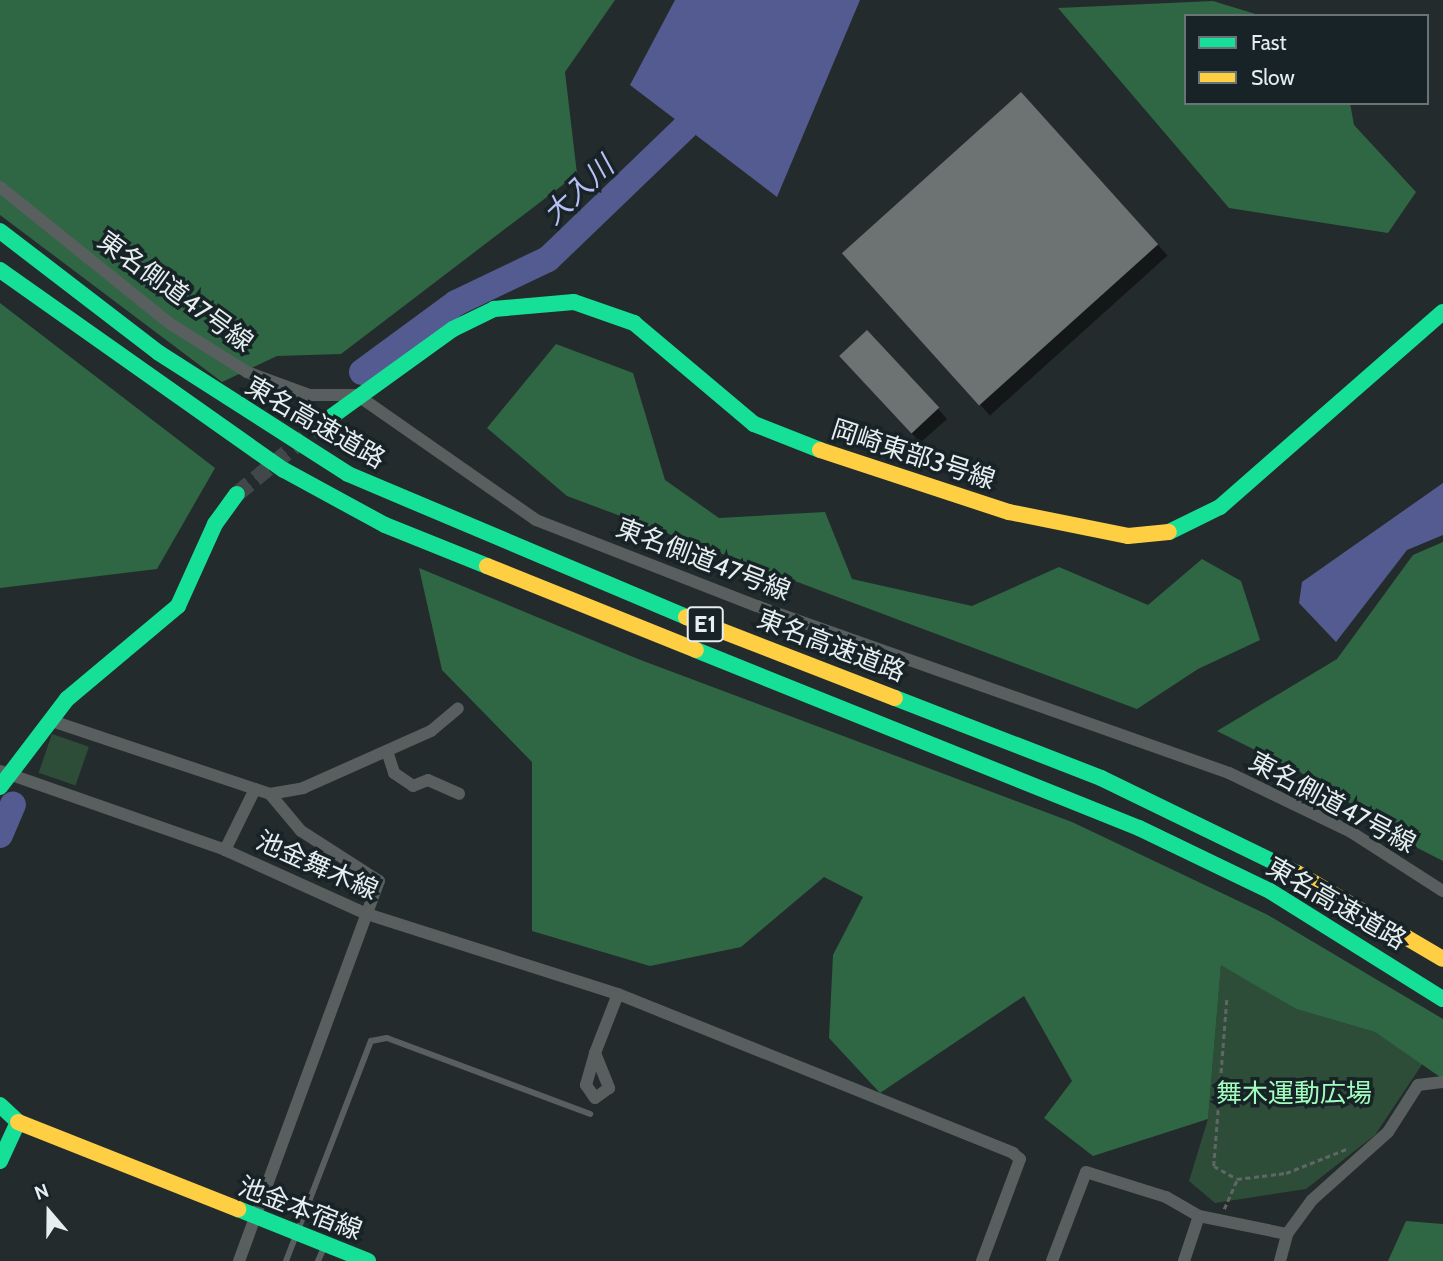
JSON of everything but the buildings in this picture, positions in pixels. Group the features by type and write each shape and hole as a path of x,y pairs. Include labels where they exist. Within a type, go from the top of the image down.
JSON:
{"main road":[{"name":"東名高速道路","path":"0,231 159,353 348,474 559,568 1101,778 1324,886 1443,959"},
{"name":"東名高速道路","path":"0,270 167,393 284,470 385,525 1139,828 1291,903 1443,999"},
{"name":"岡崎東部3号線","path":"324,422 357,396 494,309 574,302 634,323 722,403 812,447 1009,512 1128,536 1166,533 1220,507 1443,312"},
{"path":"3,777 49,720 178,606 215,524 237,494"},
{"path":"0,1105 18,1122 0,1161"},
{"name":"池金本宿線","path":"18,1122 214,1203 368,1261"}],"street":[{"name":"東名側道47号線","path":"0,187 169,323 247,372 310,395 357,396 536,520 757,607 1229,773 1351,832 1443,891"},
{"path":"49,720 270,794 303,788 431,732 458,708"},
{"path":"387,751 394,774 413,786 428,780 459,794"},
{"name":"池金舞木線","path":"3,777 225,850 367,914 618,994 823,1071 886,1107 1013,1153 1020,1159 982,1261"},
{"path":"225,850 255,789"},
{"path":"239,1261 379,881 375,874 301,831 270,794"},
{"path":"595,1053 618,994"},
{"path":"1280,1261 1287,1234 1312,1200 1388,1132 1406,1097 1418,1085 1443,1082"},
{"path":"1052,1261 1086,1172 1166,1197 1199,1216 1287,1234"},
{"path":"1184,1261 1199,1216"}],"lane":[{"path":"286,1261 371,1041 387,1038 590,1114"},
{"path":"318,1261 325,1245"}],"path":[{"path":"1227,1000 1214,1166 1237,1179 1286,1173 1359,1139"},
{"path":"1199,1216 1226,1209 1237,1179"}],"green space":[{"path":"0,0 615,0 565,72 577,174 341,354 277,356 222,382 0,215"},
{"path":"1213,1 1255,14 1184,14 1184,105 1350,105 1354,125 1416,192 1388,233 1229,208 1058,8"},
{"path":"0,303 215,468 157,569 0,588"},
{"path":"556,344 633,373 665,480 719,518 825,512 852,579 972,606 1059,567 1148,605 1202,559 1241,581 1260,640 1198,669 1137,709 567,496 487,428"},
{"path":"1443,542 1443,861 1400,839 1323,784 1217,731 1337,659 1413,555"},
{"path":"419,568 638,659 1072,822 1268,915 1443,1019 1443,1079 1375,1032 1296,1009 1221,965 1208,1119 1093,1156 1044,1118 1072,1081 1024,996 880,1093 829,1038 833,955 863,897 824,877 741,947 650,966 532,931 532,762 442,670"},
{"path":"52,734 89,747 76,785 39,773"},
{"name":"舞木運動広場","path":"1221,964 1296,1009 1375,1032 1423,1063 1375,1135 1306,1189 1215,1203 1189,1181 1208,1119"},
{"path":"1406,1221 1443,1224 1443,1261 1388,1261"}],"water":[{"path":"675,0 860,0 777,197 630,85"},
{"path":"1443,483 1443,535 1407,550 1336,642 1299,603 1302,582"}],"waterway":[{"name":"大入川","path":"362,372 456,303 548,259 711,102"},
{"name":"大入川","path":"0,835 13,805"}],"tunnel":[{"path":"237,494 324,422"}],"traffic: fast":[{"path":"0,231 159,353 348,474 686,617"},
{"path":"0,270 284,470 385,525 487,566"},
{"path":"324,422 453,329 494,309 574,302 634,323 754,424 820,450"},
{"path":"1169,532 1220,507 1443,312"},
{"path":"0,787 67,699 178,606 215,524 237,494"},
{"path":"696,650 1139,828 1270,891 1443,999"},
{"path":"895,698 1101,778 1297,873"},
{"path":"0,1105 18,1122 0,1161"},
{"path":"238,1209 368,1261"}],"traffic: slow":[{"path":"820,450 1009,512 1128,536 1169,532"},
{"path":"487,566 696,650"},
{"path":"686,617 895,698"},
{"path":"1297,873 1443,959"},
{"path":"18,1122 238,1209"}]}
